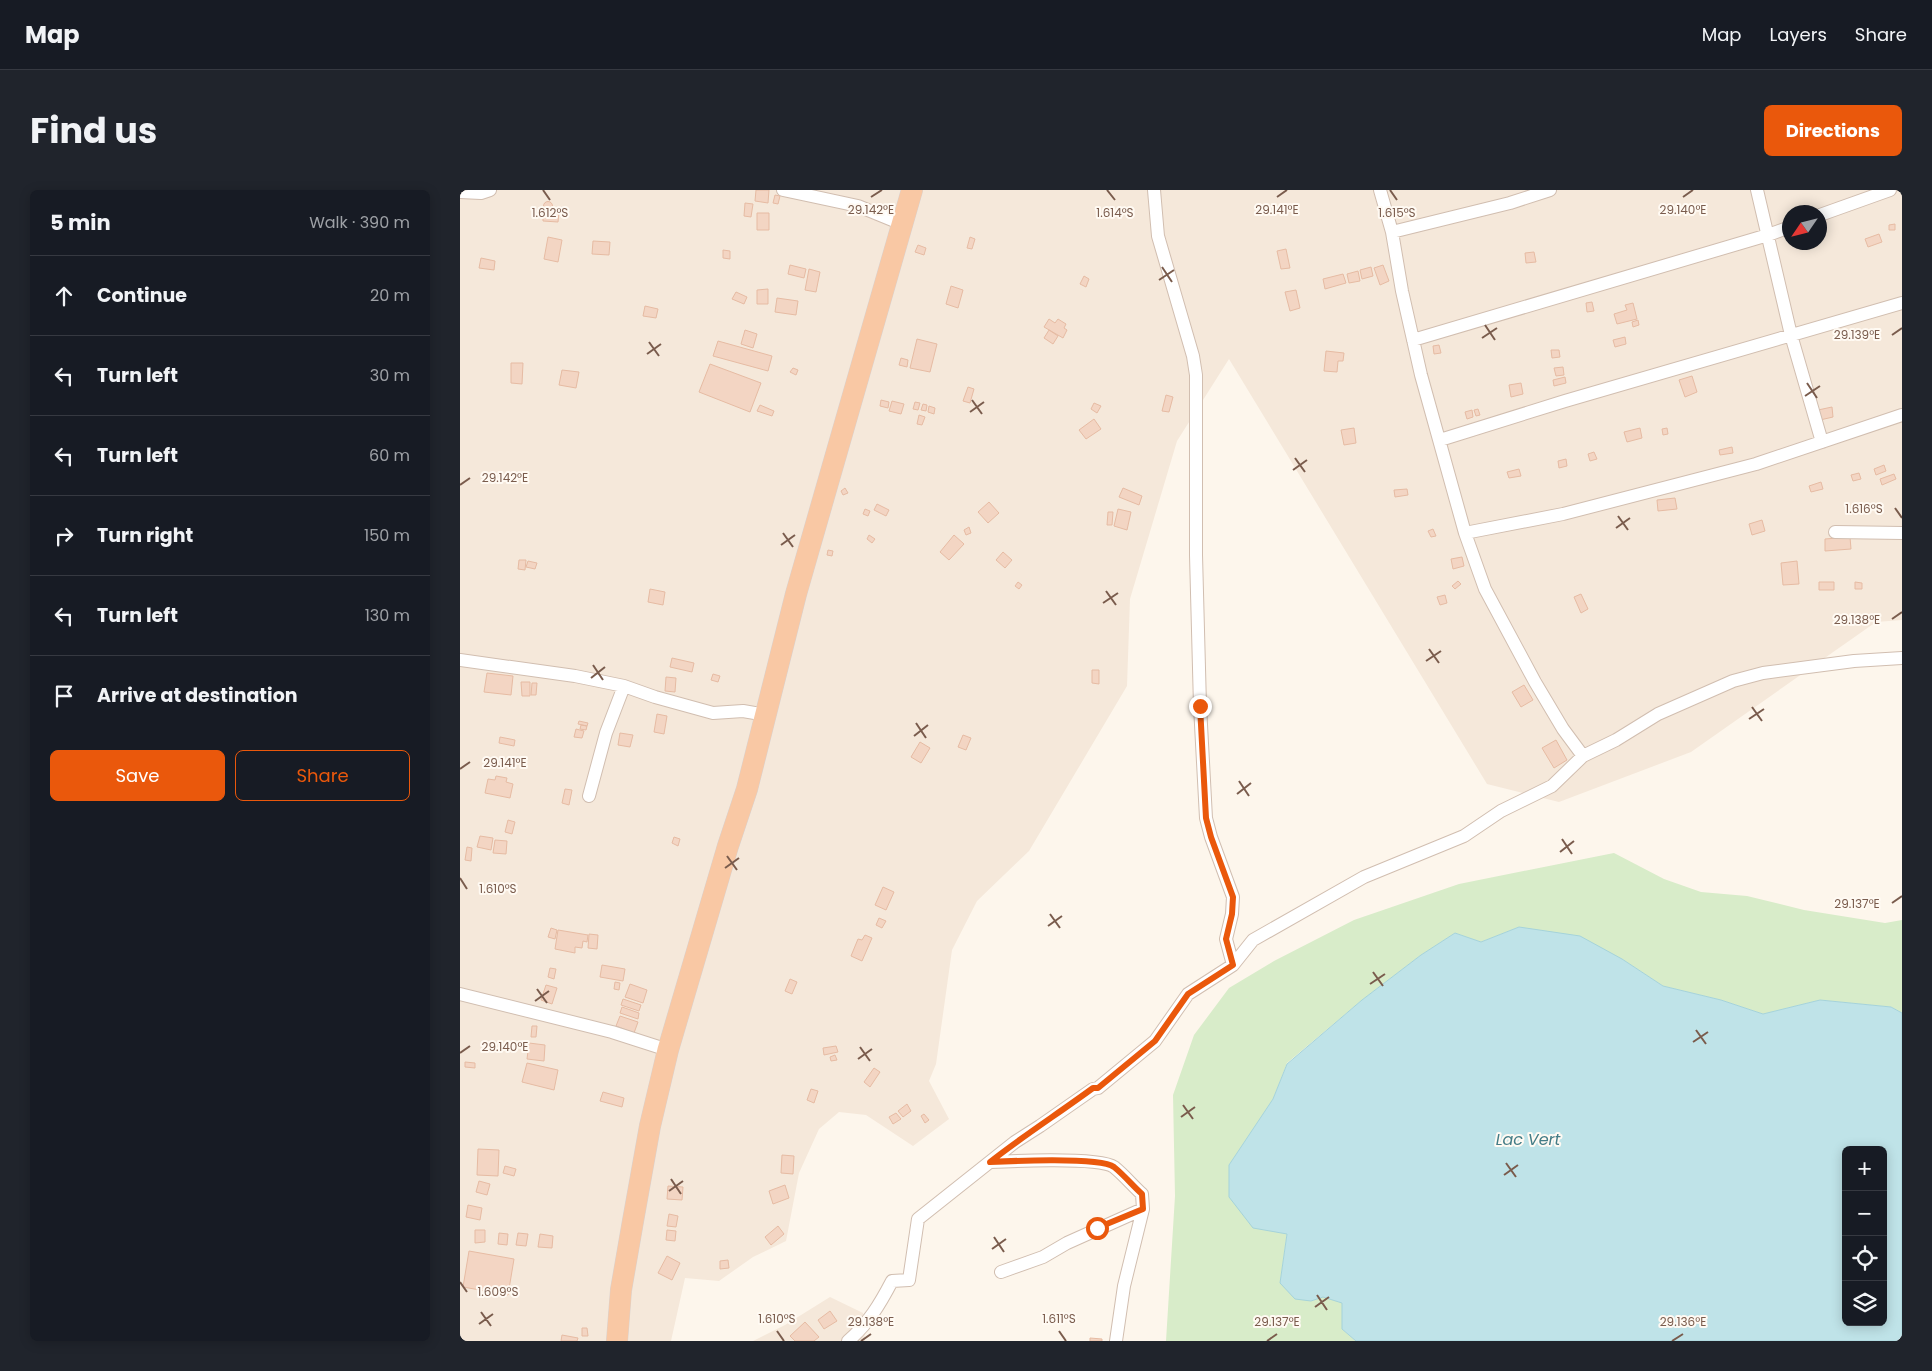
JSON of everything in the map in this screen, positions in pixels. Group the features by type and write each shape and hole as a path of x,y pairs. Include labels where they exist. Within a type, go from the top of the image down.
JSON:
{"highway":[{"path":"617,1341 621,1290 632,1221 650,1126 668,1050 747,789 796,594 912,190"}],"street":[{"path":"460,192 481,193 490,190"},
{"path":"783,190 858,206 902,224"},
{"path":"1154,190 1158,236 1193,356 1196,375 1196,555 1200,706 1206,818 1233,897 1232,914 1226,939 1233,965"},
{"path":"1380,190 1392,232 1402,291 1421,375 1465,533 1486,589 1530,674 1563,729 1583,756"},
{"path":"1392,232 1510,203 1550,190"},
{"path":"1756,190 1791,336 1822,442"},
{"path":"1827,212 1890,190"},
{"path":"1414,340 1782,230"},
{"path":"1440,440 1565,401 1902,303"},
{"path":"1465,533 1573,511 1756,464 1902,415"},
{"path":"1835,532 1902,533"},
{"path":"848,1341 858,1333 877,1310 892,1281 909,1280 918,1219 1015,1142 1093,1088 1098,1088 1148,1047 1155,1041 1188,994 1233,965 1253,940 1364,877 1464,836 1501,811 1552,786 1583,756 1616,740 1658,714 1733,682 1763,673 1854,661 1902,658"},
{"path":"460,660 575,676 624,686 655,697 713,713 743,711 766,715"},
{"path":"589,796 606,733 624,686"},
{"path":"460,994 612,1032 668,1050"},
{"path":"990,1162 1025,1160 1084,1162 1112,1166 1142,1194 1143,1209 1124,1286 1116,1341"},
{"path":"1001,1272 1043,1257 1067,1243 1143,1209"}],"shaded area":[{"path":"460,190 1902,190 1902,620 1876,622 1691,752 1559,802 1487,784 1229,359 1177,441 1130,599 1127,686 1029,851 977,901 952,950 936,1064 929,1081 949,1119 913,1146 866,1115 839,1112 819,1129 799,1173 786,1241 753,1257 719,1281 685,1278 671,1341 460,1341"},
{"path":"830,1297 863,1313 865,1341 753,1341 785,1325"}],"green space":[{"path":"1614,853 1664,879 1701,892 1747,896 1804,910 1885,923 1902,920 1902,1013 1891,1007 1820,1000 1763,1014 1721,1000 1663,986 1622,959 1519,927 1481,942 1455,933 1421,955 1362,1000 1287,1063 1273,1099 1229,1165 1287,1233 1280,1283 1311,1301 1323,1297 1343,1303 1342,1329 1356,1341 1166,1341 1175,1196 1173,1095 1194,1035 1229,988 1274,961 1354,920 1459,884"}],"water":[{"name":"Lac Vert","path":"1519,927 1580,936 1622,959 1663,986 1721,1000 1763,1014 1820,1000 1891,1007 1902,1013 1902,1341 1356,1341 1342,1329 1342,1303 1323,1297 1311,1301 1295,1299 1280,1283 1287,1234 1253,1228 1229,1197 1229,1165 1273,1099 1287,1064 1362,1000 1421,955 1455,933 1481,942"}],"building":[{"path":"756,190 769,190 768,203 755,201"},
{"path":"775,195 780,196 778,204 773,203"},
{"path":"548,201 553,206 548,211 543,206"},
{"path":"745,203 753,204 751,217 744,216"},
{"path":"543,211 559,212 558,222 543,221"},
{"path":"757,213 769,213 769,230 757,230"},
{"path":"1895,224 1895,230 1889,230 1889,225"},
{"path":"1879,234 1882,242 1868,247 1865,239"},
{"path":"548,237 562,240 558,262 544,259"},
{"path":"970,237 975,239 972,249 967,248"},
{"path":"593,241 610,242 609,255 592,254"},
{"path":"918,245 926,248 924,255 915,252"},
{"path":"1286,249 1290,268 1281,269 1277,251"},
{"path":"723,250 730,251 730,259 723,258"},
{"path":"1534,252 1536,262 1526,263 1525,253"},
{"path":"481,258 495,261 494,270 479,268"},
{"path":"790,265 806,269 804,278 788,274"},
{"path":"1383,265 1389,281 1380,285 1374,268"},
{"path":"1371,267 1373,276 1362,279 1360,270"},
{"path":"809,269 820,272 816,292 805,290"},
{"path":"1358,271 1360,281 1349,283 1347,274"},
{"path":"1343,274 1346,283 1325,289 1323,279"},
{"path":"1084,276 1089,279 1086,287 1080,284"},
{"path":"951,286 963,290 958,308 946,304"},
{"path":"768,289 768,304 757,304 757,290"},
{"path":"1296,290 1300,308 1290,311 1285,292"},
{"path":"736,292 747,297 744,304 732,299"},
{"path":"777,298 798,301 796,315 775,312"},
{"path":"1592,302 1594,311 1587,312 1586,303"},
{"path":"1633,303 1637,319 1617,324 1614,314 1627,310 1625,305"},
{"path":"645,306 658,309 656,318 643,316"},
{"path":"1049,319 1055,323 1058,319 1066,324 1064,328 1067,330 1063,338 1044,327"},
{"path":"1638,320 1639,325 1633,327 1632,322"},
{"path":"745,330 757,334 753,348 741,344"},
{"path":"1049,330 1058,336 1053,344 1044,338"},
{"path":"1625,337 1626,344 1615,347 1613,340"},
{"path":"917,339 937,344 930,372 910,368"},
{"path":"718,341 772,356 768,371 713,356"},
{"path":"1439,345 1441,353 1434,354 1433,346"},
{"path":"1551,350 1559,350 1560,357 1552,358"},
{"path":"1326,351 1344,353 1343,361 1338,361 1337,372 1324,371"},
{"path":"901,358 908,360 907,367 899,365"},
{"path":"511,363 523,363 522,384 511,383"},
{"path":"710,364 761,383 750,412 699,392"},
{"path":"1563,367 1564,375 1556,376 1554,368"},
{"path":"793,368 798,370 796,375 790,372"},
{"path":"562,370 579,372 576,388 559,385"},
{"path":"1692,376 1697,392 1685,397 1679,380"},
{"path":"1565,377 1566,383 1554,386 1553,380"},
{"path":"1521,383 1523,394 1511,397 1509,385"},
{"path":"968,387 974,389 970,403 963,401"},
{"path":"1166,395 1173,397 1169,412 1162,411"},
{"path":"881,400 889,402 888,408 880,406"},
{"path":"892,401 904,404 901,414 889,411"},
{"path":"915,402 920,403 918,410 913,409"},
{"path":"1094,403 1101,406 1097,413 1091,409"},
{"path":"923,404 927,405 926,411 921,410"},
{"path":"760,405 774,411 772,416 757,411"},
{"path":"929,406 935,408 934,414 928,412"},
{"path":"1832,407 1833,417 1820,420 1818,410"},
{"path":"1478,409 1480,415 1476,416 1474,410"},
{"path":"1472,410 1473,417 1467,419 1465,412"},
{"path":"919,415 925,417 922,425 917,424"},
{"path":"1094,419 1101,429 1086,439 1079,430"},
{"path":"1354,428 1356,443 1344,445 1341,430"},
{"path":"1640,428 1642,438 1627,442 1624,432"},
{"path":"1667,428 1668,434 1663,435 1662,429"},
{"path":"1732,447 1733,453 1720,455 1719,450"},
{"path":"1594,452 1597,459 1590,461 1588,454"},
{"path":"1566,459 1567,466 1559,468 1558,461"},
{"path":"1884,465 1886,471 1876,475 1874,469"},
{"path":"1519,469 1521,476 1509,478 1507,472"},
{"path":"1859,473 1861,479 1853,481 1851,475"},
{"path":"1894,474 1896,479 1882,485 1880,479"},
{"path":"1821,482 1823,489 1811,492 1809,486"},
{"path":"845,488 848,493 843,495 841,491"},
{"path":"1123,488 1142,496 1139,505 1119,497"},
{"path":"1407,489 1408,495 1395,497 1394,490"},
{"path":"1675,498 1677,509 1658,511 1657,500"},
{"path":"989,502 999,513 988,523 978,512"},
{"path":"877,504 889,510 886,516 874,510"},
{"path":"865,509 870,511 868,516 863,514"},
{"path":"1118,509 1131,512 1127,530 1114,526"},
{"path":"1108,512 1113,512 1112,525 1107,525"},
{"path":"1762,520 1765,531 1752,535 1749,524"},
{"path":"969,527 971,533 966,535 964,530"},
{"path":"1433,529 1436,536 1431,537 1428,531"},
{"path":"869,535 875,539 872,543 867,539"},
{"path":"954,535 964,544 949,560 940,552"},
{"path":"1850,537 1851,549 1825,551 1825,539"},
{"path":"828,550 833,551 832,556 827,555"},
{"path":"1003,552 1012,560 1005,568 996,560"},
{"path":"1462,557 1464,566 1453,569 1451,559"},
{"path":"519,560 526,560 525,570 518,569"},
{"path":"528,561 537,563 535,569 526,567"},
{"path":"1797,561 1799,584 1783,585 1781,563"},
{"path":"1458,581 1461,584 1455,589 1452,586"},
{"path":"1018,582 1022,585 1019,589 1015,586"},
{"path":"1819,582 1834,582 1834,590 1819,590"},
{"path":"1855,582 1862,583 1862,589 1855,589"},
{"path":"650,589 665,592 663,605 648,602"},
{"path":"1581,594 1588,609 1581,613 1574,597"},
{"path":"1445,595 1447,603 1440,605 1437,597"},
{"path":"672,658 694,663 692,672 670,667"},
{"path":"1092,670 1099,670 1099,684 1092,683"},
{"path":"487,673 513,676 511,695 484,692"},
{"path":"713,674 720,676 718,682 711,680"},
{"path":"666,677 676,678 675,692 665,691"},
{"path":"521,682 530,682 530,696 522,696"},
{"path":"532,683 537,683 536,695 531,695"},
{"path":"1524,685 1533,700 1521,707 1512,692"},
{"path":"657,714 667,716 664,734 654,732"},
{"path":"579,721 588,723 587,726 578,724"},
{"path":"581,725 587,726 586,730 580,729"},
{"path":"576,729 584,731 582,738 574,737"},
{"path":"620,733 633,735 630,747 618,745"},
{"path":"963,735 971,738 966,750 958,747"},
{"path":"500,737 515,740 514,746 499,743"},
{"path":"1556,740 1567,760 1554,768 1542,748"},
{"path":"920,742 930,748 921,763 911,757"},
{"path":"496,776 507,778 506,782 513,784 510,798 485,793 488,779 495,780"},
{"path":"565,789 572,790 569,805 562,803"},
{"path":"508,820 515,822 512,834 505,832"},
{"path":"480,836 493,838 491,850 477,847"},
{"path":"674,837 680,839 678,846 672,843"},
{"path":"495,840 507,841 506,854 493,853"},
{"path":"467,847 472,848 471,861 465,860"},
{"path":"883,887 894,892 886,910 875,905"},
{"path":"879,918 886,921 882,928 876,925"},
{"path":"551,928 557,930 555,939 548,937"},
{"path":"558,930 588,935 587,942 583,941 582,948 575,947 575,953 555,949"},
{"path":"589,934 598,935 597,949 588,948"},
{"path":"865,935 872,938 862,961 851,956 858,939 862,940"},
{"path":"602,965 625,969 623,981 600,977"},
{"path":"550,968 556,969 554,979 548,977"},
{"path":"790,979 797,982 792,994 785,991"},
{"path":"615,982 620,983 619,990 614,989"},
{"path":"630,984 647,990 643,1003 625,997"},
{"path":"546,985 557,988 552,1004 541,1000"},
{"path":"623,999 641,1005 639,1011 621,1005"},
{"path":"622,1007 639,1013 638,1019 620,1013"},
{"path":"620,1016 638,1022 634,1033 616,1026"},
{"path":"532,1026 537,1026 536,1037 531,1037"},
{"path":"529,1043 545,1045 544,1061 527,1059"},
{"path":"836,1046 838,1052 824,1055 823,1048"},
{"path":"835,1055 837,1060 831,1061 830,1057"},
{"path":"465,1062 475,1063 475,1068 465,1067"},
{"path":"527,1063 558,1070 554,1090 522,1082"},
{"path":"874,1068 880,1072 870,1087 864,1082"},
{"path":"811,1089 818,1091 814,1103 807,1100"},
{"path":"603,1092 624,1098 622,1107 600,1101"},
{"path":"907,1104 911,1111 903,1117 898,1111"},
{"path":"896,1113 901,1119 893,1124 889,1117"},
{"path":"924,1114 929,1120 925,1123 921,1116"},
{"path":"478,1149 499,1150 498,1176 477,1175"},
{"path":"782,1155 794,1156 793,1174 781,1173"},
{"path":"505,1166 516,1169 514,1176 503,1173"},
{"path":"479,1181 490,1184 487,1195 476,1192"},
{"path":"785,1185 789,1198 773,1204 769,1191"},
{"path":"668,1186 683,1187 682,1200 667,1199"},
{"path":"468,1205 482,1208 480,1220 466,1217"},
{"path":"669,1214 678,1216 676,1227 667,1226"},
{"path":"778,1226 784,1234 771,1245 765,1237"},
{"path":"475,1230 485,1230 485,1242 475,1243"},
{"path":"667,1230 676,1231 675,1241 666,1240"},
{"path":"499,1233 508,1234 507,1245 498,1244"},
{"path":"518,1233 528,1234 526,1246 516,1245"},
{"path":"540,1234 553,1236 552,1248 538,1247"},
{"path":"469,1251 514,1259 508,1295 463,1287"},
{"path":"667,1256 680,1263 672,1280 658,1273"},
{"path":"728,1260 729,1268 720,1269 720,1261"},
{"path":"830,1311 837,1321 824,1329 818,1320"},
{"path":"805,1322 819,1337 814,1341 795,1341 790,1336"},
{"path":"582,1328 587,1328 588,1336 582,1336"},
{"path":"562,1335 578,1338 577,1341 561,1341"},
{"path":"1090,1338 1102,1339 1102,1341 1090,1341"}],"route":[{"path":"1097,1228 1143,1209 1142,1194 1112,1166 1084,1162 1025,1160 990,1162 1015,1142 1093,1088 1098,1088 1155,1041 1188,994 1233,965 1226,939 1232,914 1233,897 1206,818 1200,706"}]}
